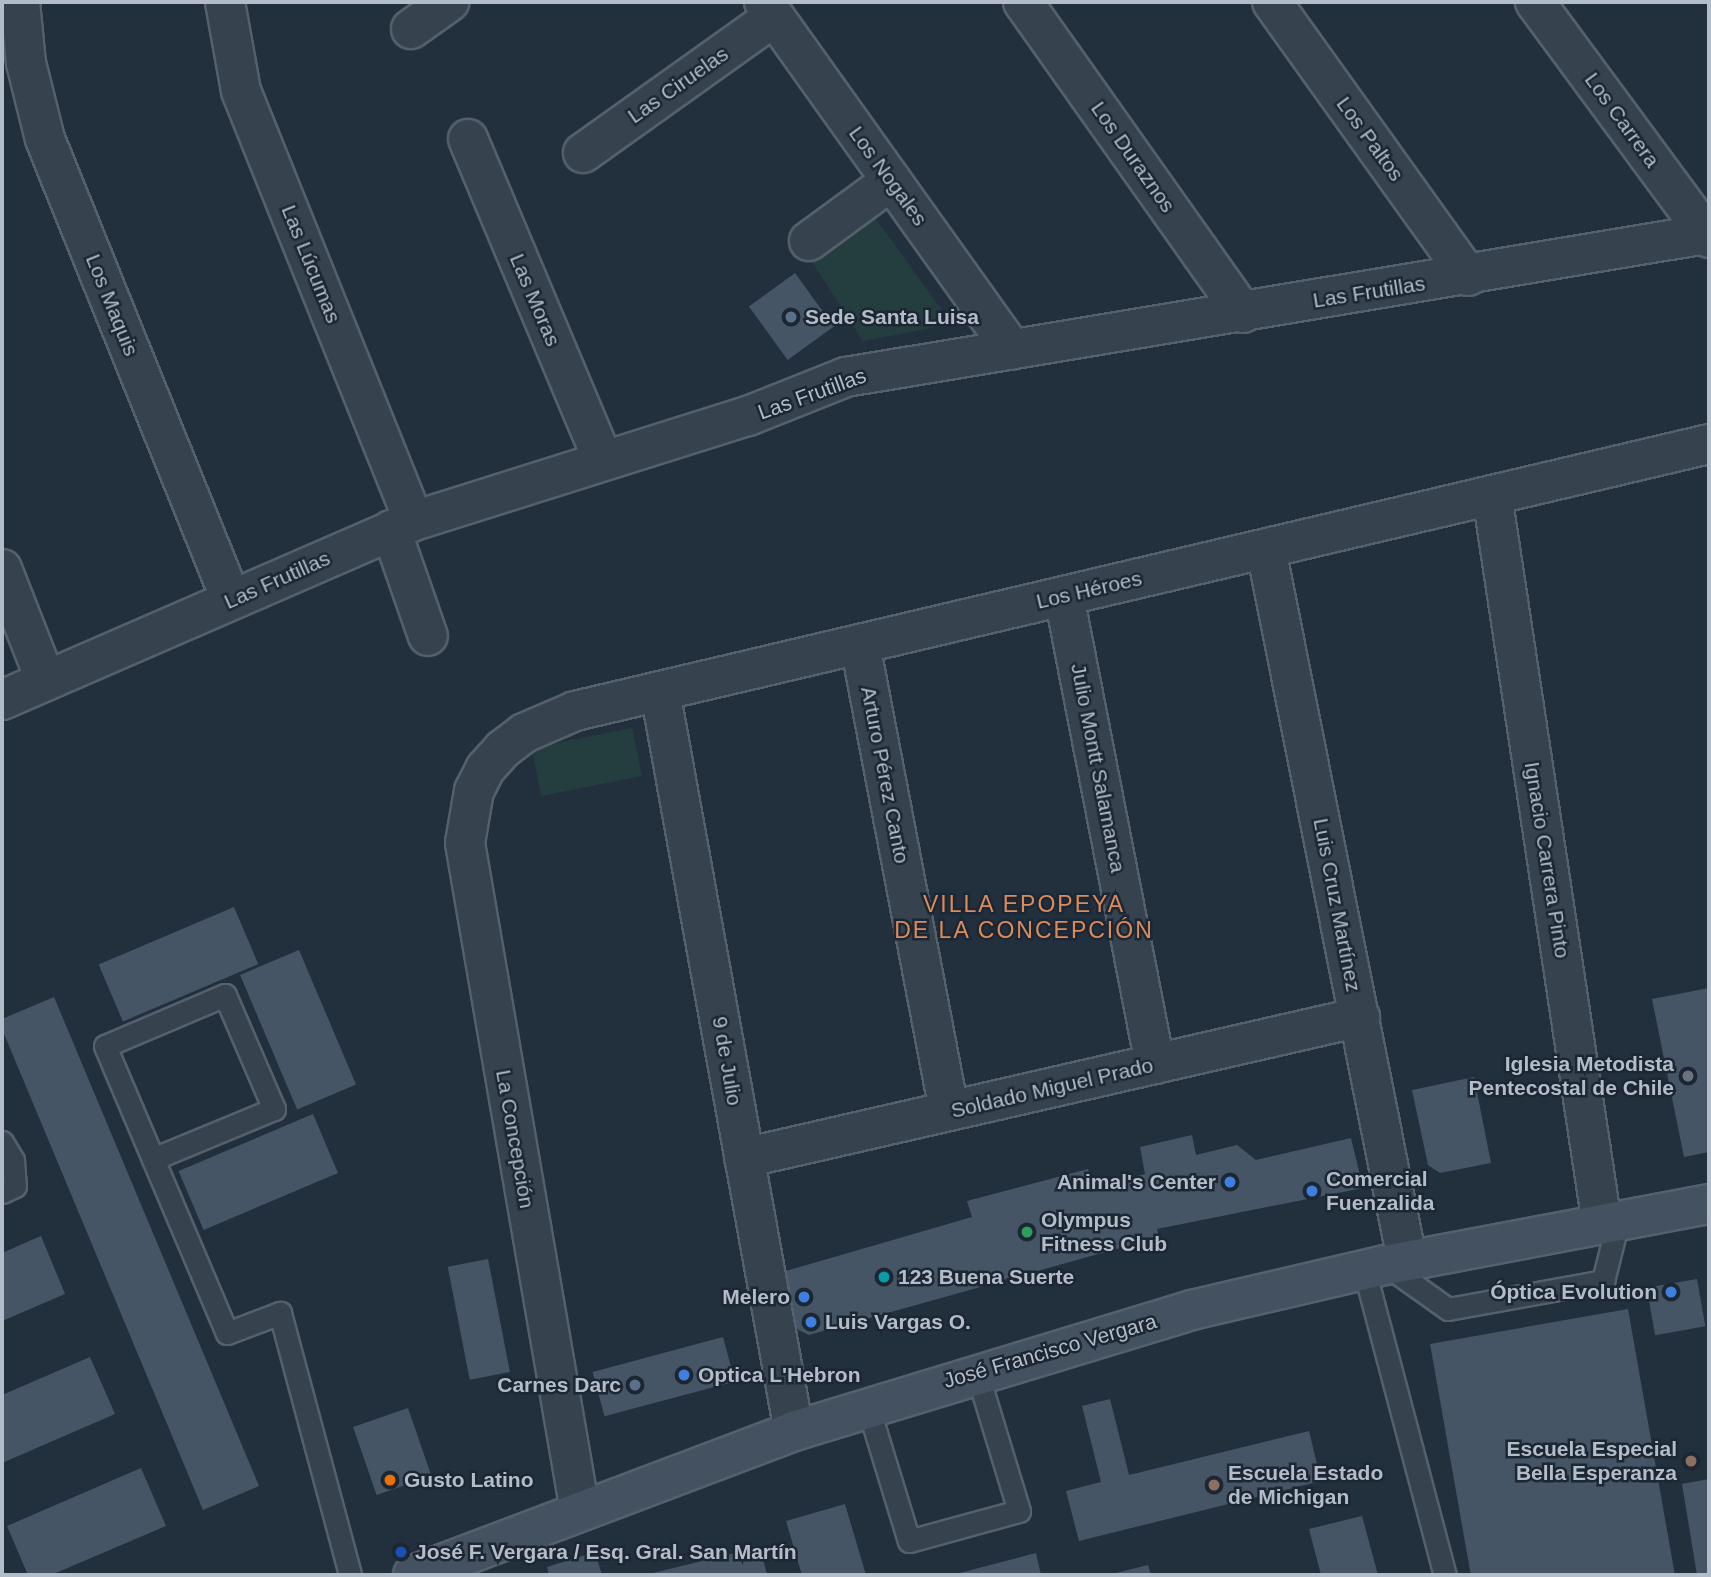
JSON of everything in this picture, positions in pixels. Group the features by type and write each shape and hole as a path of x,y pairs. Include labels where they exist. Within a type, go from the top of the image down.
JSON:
{"main road":[{"name":"José Francisco Vergara","path":"414,1575 476,1564 580,1511 793,1430 1192,1310 1386,1265 1709,1204"}],"street":[{"name":"Los Maquis","path":"20,2 26,63 45,139 231,600"},
{"name":"Las Lúcumas","path":"225,2 241,91 403,525 428,636"},
{"path":"411,29 449,2"},
{"name":"Los Duraznos","path":"1023,2 1243,313"},
{"name":"Los Paltos","path":"1272,2 1468,276"},
{"name":"Los Carrera","path":"1535,2 1708,236"},
{"name":"Las Ciruelas","path":"583,153 769,9"},
{"name":"Los Nogales","path":"769,9 1012,349"},
{"name":"Las Moras","path":"468,139 603,460"},
{"path":"809,241 891,181"},
{"name":"Las Frutillas","path":"2,700 403,525 748,416 846,377 1708,236"},
{"name":"Los Héroes","path":"485,769 524,733 549,720 660,691 1709,444"},
{"name":"Ignacio Carrera Pinto","path":"1492,495 1610,1222"},
{"name":"Luis Cruz Martínez","path":"1266,549 1360,1017 1386,1265"},
{"path":"2,569 46,681"},
{"name":"Julio Montt Salamanca","path":"1064,596 1156,1064"},
{"name":"Arturo Pérez Canto","path":"860,644 950,1111"},
{"name":"9 de Julio","path":"660,691 793,1430"},
{"name":"La Concepción","path":"485,769 470,803 465,842 580,1511"},
{"name":"Soldado Miguel Prado","path":"744,1158 1360,1017"}],"lane":[{"path":"153,1159 274,1109 225,995 105,1046 153,1159 227,1333 280,1313 350,1575"},
{"path":"2,1192 15,1186 8,1151"},
{"path":"1386,1265 1448,1309 1603,1282 1610,1222"},
{"path":"1386,1265 1446,1575"},
{"path":"868,1406 909,1541 1019,1511 977,1373"}],"green space":[{"path":"870,211 952,324 863,341 807,254"},
{"path":"632,728 642,776 541,796 533,754 536,747"}],"building":[{"name":"Sede Santa Luisa","path":"795,273 834,326 788,360 749,307"},
{"path":"234,907 258,964 123,1022 99,964"},
{"path":"299,950 356,1084 297,1109 240,975"},
{"name":"Iglesia Metodista Pentecostal de Chile","path":"1709,988 1709,1152 1684,1157 1652,999"},
{"path":"54,997 259,1486 203,1510 2,1029 2,1019"},
{"path":"1474,1077 1491,1163 1440,1173 1428,1165 1412,1090"},
{"path":"313,1114 338,1173 204,1230 179,1171"},
{"path":"1192,1135 1196,1155 1237,1145 1256,1160 1351,1138 1363,1188 1157,1229 1159,1237 809,1335 790,1326 779,1273 972,1217 967,1201 1088,1169 1092,1186 1145,1174 1140,1147"},
{"path":"41,1236 65,1294 2,1321 2,1253"},
{"path":"488,1259 510,1372 470,1380 448,1267"},
{"path":"1697,1279 1705,1326 1655,1335 1647,1288"},
{"path":"1628,1309 1675,1575 1471,1575 1430,1344"},
{"path":"723,1337 735,1381 605,1416 593,1372"},
{"path":"90,1357 115,1414 2,1463 2,1395"},
{"path":"1110,1399 1129,1475 1309,1431 1321,1481 1079,1541 1066,1491 1101,1482 1082,1406"},
{"path":"408,1408 431,1476 377,1495 353,1427"},
{"path":"141,1468 166,1526 51,1575 28,1575 7,1526"},
{"path":"1709,1479 1709,1575 1697,1575 1682,1484"},
{"path":"845,1504 866,1575 802,1575 786,1521"},
{"path":"1362,1516 1378,1575 1321,1575 1309,1529"},
{"path":"760,1547 767,1575 649,1574"},
{"path":"595,1552 602,1575 549,1575 547,1567"},
{"path":"1036,1553 1041,1575 956,1575 956,1574"},
{"path":"1148,1565 1151,1575 1112,1575 1112,1574"}],"place":[{"name":"Sede Santa Luisa","path":"791,317"},
{"name":"Iglesia Metodista Pentecostal de Chile","path":"1688,1076"},
{"name":"Animal's Center","path":"1230,1182"},
{"name":"Comercial Fuenzalida","path":"1312,1191"},
{"name":"Olympus Fitness Club","path":"1027,1232"},
{"name":"123 Buena Suerte","path":"884,1277"},
{"name":"Óptica Evolution","path":"1671,1292"},
{"name":"Melero","path":"804,1297"},
{"name":"Luis Vargas O.","path":"811,1322"},
{"name":"Optica L'Hebron","path":"684,1375"},
{"name":"Carnes Darc","path":"635,1385"},
{"name":"Escuela Especial Bella Esperanza","path":"1691,1461"},
{"name":"Gusto Latino","path":"390,1480"},
{"name":"Escuela Estado de Michigan","path":"1214,1485"},
{"name":"José F. Vergara / Esq. Gral. San Martín","path":"401,1552"}],"district":[{"name":"VILLA EPOPEYA DE LA CONCEPCIÓN","path":"1024,917"}]}
